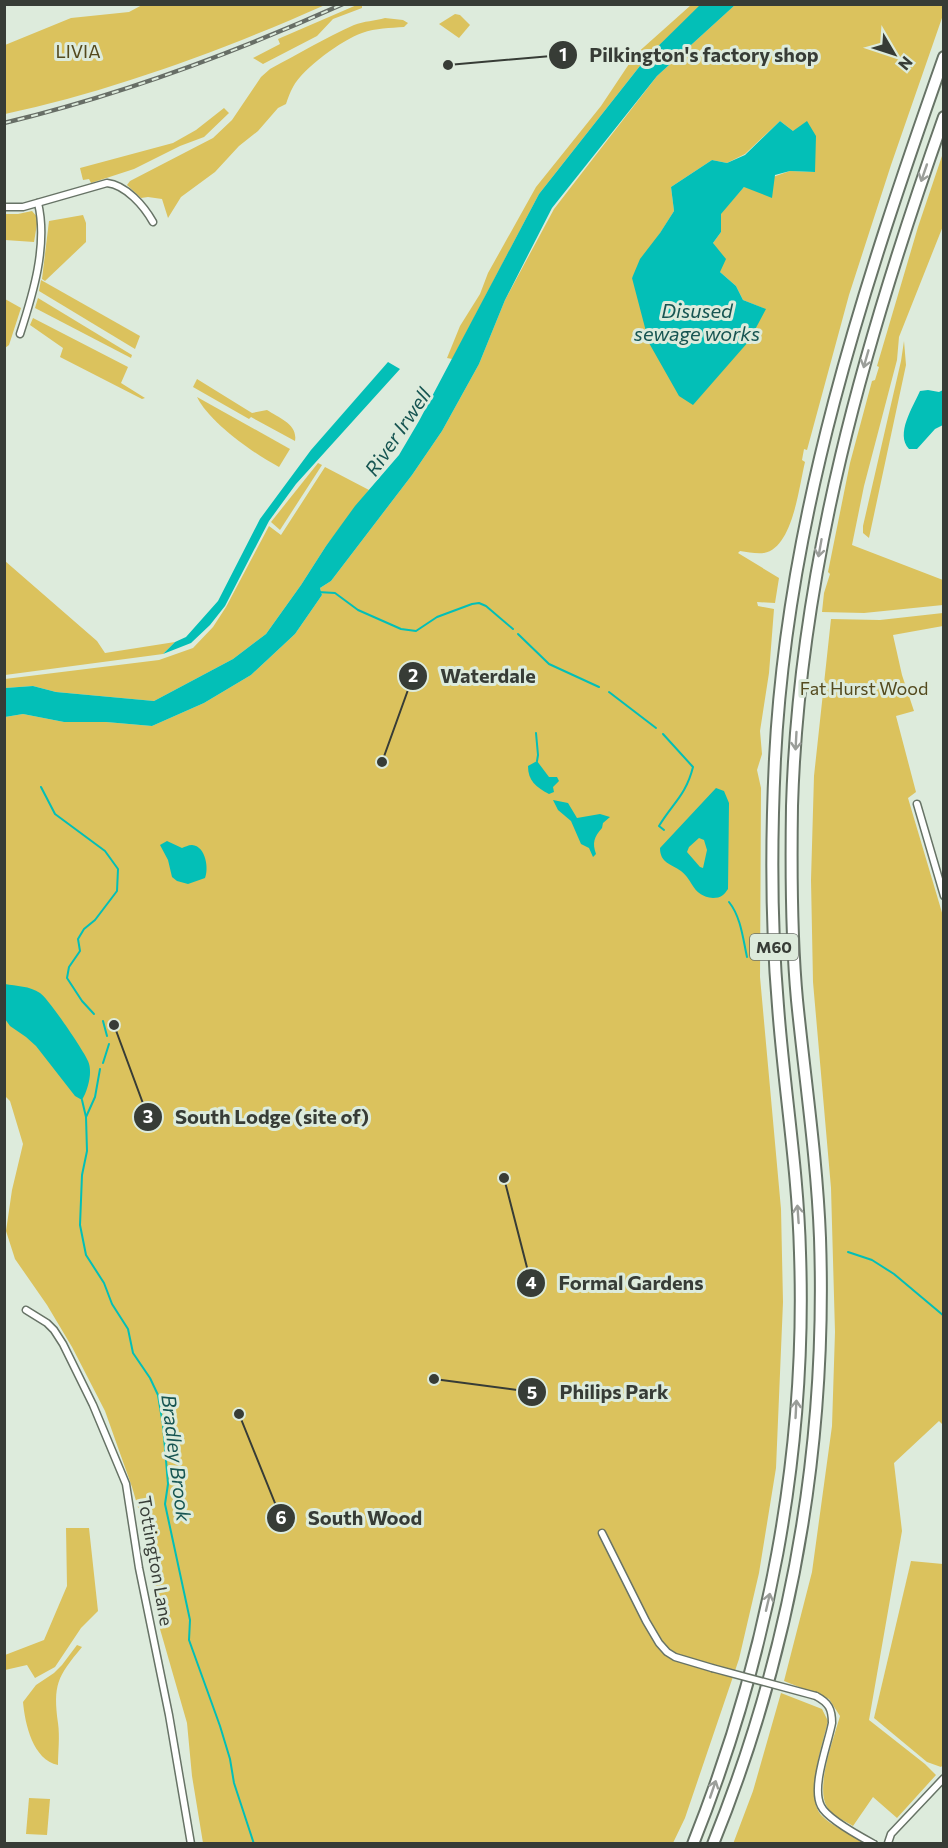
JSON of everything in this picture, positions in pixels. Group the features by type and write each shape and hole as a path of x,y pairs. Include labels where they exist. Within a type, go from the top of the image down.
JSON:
{"highway":[{"name":"M60","path":"693,1844 735,1723 776,1568 796,1414 801,1319 800,1251 793,1143 778,1006 772,869 778,713 789,618 809,501 836,393 882,234 944,57"},
{"name":"M60","path":"713,1844 752,1739 775,1662 799,1551 816,1413 820,1327 820,1238 796,996 792,882 796,736 803,660 821,543 846,432 881,305 944,117"}],"street":[{"path":"4,207 17,208 113,183 128,192 148,213 153,222"},
{"path":"20,334 37,268 42,218 38,203"},
{"path":"917,804 944,896"},
{"name":"Tottington Lane","path":"26,1310 47,1323 63,1344 126,1484 139,1568 169,1715 191,1844"},
{"path":"602,1533 646,1621 667,1652 675,1657 712,1668 816,1696 830,1706 832,1724 819,1780 820,1805 830,1817 874,1844"},
{"path":"886,1843 891,1834 944,1778"}],"green space":[{"name":"LIVIA","path":"144,4 325,5 248,38 167,68 85,94 5,114 5,45 71,18 129,12"},
{"path":"359,4 362,8 333,19 317,36 263,64 253,58 280,44 278,39"},
{"path":"736,4 943,5 943,15 849,295 807,450 804,449 802,460 805,462 793,515 782,540 774,549 764,553 740,551 738,553 779,578 775,603 757,602 758,606 774,609 769,673 760,731 762,754 757,770 761,788 760,977 781,1209 783,1302 776,1468 759,1573 739,1659 685,1818 673,1843 203,1843 192,1776 187,1723 160,1629 153,1559 132,1487 105,1411 72,1347 47,1305 15,1259 6,1231 12,1190 23,1144 10,1101 5,1096 5,717 23,714 64,722 106,722 152,726 204,703 251,675 295,634 322,595 320,588 331,581 412,475 442,431 479,364 505,300 554,209 657,76","holes":["780,121 793,131 814,172 790,171 744,187 720,214 721,232 713,243 720,272 736,286 743,300 765,309 632,278 674,211 671,187 712,160 727,163 745,154"]},
{"path":"691,5 701,5 647,57 539,194 456,352 452,359 447,358 460,326 480,294 488,273 536,187 601,106 635,55"},
{"path":"455,14 460,15 470,25 459,38 439,24"},
{"path":"385,18 403,20 408,23 404,27 383,28 362,33 334,48 314,63 298,80 286,104 278,108 258,131 239,146 215,172 181,197 168,218 162,199 141,198 127,185 130,181 213,138 232,120 261,77 270,69 354,25"},
{"path":"224,108 229,113 204,137 134,169 91,183 89,179 83,180 80,168 173,143 196,130"},
{"path":"943,153 943,226 899,337 897,360 864,486 852,545 943,580 943,605 864,613 822,612 850,463 918,227"},
{"path":"32,211 38,218 34,242 5,240 5,214"},
{"path":"83,215 86,223 86,242 45,281 42,279 49,221"},
{"path":"41,280 140,336 135,349 39,291"},
{"path":"38,298 132,355 131,358 35,308"},
{"path":"5,299 21,308 9,345 5,348"},
{"path":"33,318 128,367 121,383 145,398 142,399 60,357 63,348 30,325"},
{"path":"904,341 906,365 869,538 863,533 863,526"},
{"path":"197,379 252,413 267,410 282,419 294,430 295,441 251,417 249,419 193,387"},
{"path":"197,397 290,449 279,467 245,446 222,427 211,417"},
{"path":"318,463 322,465 280,530 271,522"},
{"path":"325,467 369,490 326,546 266,634 233,659 154,701 56,692 33,686 5,688 5,679 159,660 193,648 213,627 226,607 269,526 281,535"},
{"path":"5,561 97,641 105,653 175,642 163,654 5,675"},
{"name":"Fat Hurst Wood","path":"943,613 943,626 893,635 902,675 914,711 896,716 916,792 908,798 943,916 943,1425 939,1421 894,1463 902,1531 869,1720 936,1775 897,1818 873,1797 853,1826 832,1813 824,1798 824,1775 840,1716 829,1699 784,1681 812,1572 832,1426 835,1332 831,1188 813,982 811,880 814,776 831,619 880,620"},
{"path":"66,1528 89,1528 98,1611 81,1628 55,1667 35,1678 27,1665 5,1670 5,1655 44,1640 67,1586"},
{"path":"911,1561 943,1564 944,1764 941,1767 927,1762 874,1718"},
{"path":"77,1645 82,1647 62,1674 57,1690 58,1765 49,1762 36,1749 28,1730 23,1702 36,1685 62,1665"},
{"path":"781,1693 822,1709 828,1721 816,1770 817,1808 822,1816 862,1841 861,1843 733,1844 753,1791"},
{"path":"29,1798 50,1799 47,1835 26,1834"}],"water":[{"path":"701,4 735,5 657,76 552,208 505,300 479,364 442,431 412,475 331,581 320,588 322,595 295,634 251,675 204,703 152,726 106,722 64,722 23,714 5,717 5,688 33,686 56,692 154,701 233,659 266,634 355,506 399,455 539,194 647,57"},
{"name":"Disused sewage works","path":"780,121 793,131 807,121 816,136 815,172 790,171 775,175 772,198 744,187 721,214 721,232 713,243 726,259 720,272 736,286 743,300 766,309 749,341 693,405 679,396 649,343 632,278 640,259 674,211 671,187 712,160 727,163 745,155"},
{"path":"388,362 400,369 296,484 269,521 225,606 210,625 191,643 163,654 175,642 186,637 218,601 260,519 311,450"},
{"path":"943,390 943,425 935,429 917,449 909,449 905,443 904,428 920,391 939,392"},
{"path":"537,761 549,777 557,777 559,781 553,787 554,792 549,794 531,780 528,766"},
{"path":"716,788 724,791 729,803 728,889 724,894 713,898 701,894 681,871 664,860 660,848","holes":["699,838 704,840 707,850 703,868 687,852"]},
{"path":"553,800 568,803 577,818 600,814 610,817 603,823 596,837 594,847 596,854 593,857 589,848 581,844 571,821 558,810"},
{"path":"167,841 182,848 197,846 205,858 207,869 205,878 188,884 172,877 168,860 160,845"},
{"path":"5,984 40,993 73,1036 85,1055 90,1070 89,1081 82,1100 75,1096 36,1046 10,1026 5,1019"}],"waterway":[{"path":"318,592 335,593 358,610 401,629 416,631 437,617 479,603 486,606 513,629"},
{"path":"518,634 549,664 599,687"},
{"path":"609,692 656,728"},
{"path":"536,733 537,761"},
{"path":"663,734 693,767 683,792 659,826 664,830"},
{"name":"Bradley Brook","path":"41,787 55,814 105,851 118,869 117,891 78,939 80,951 69,967 67,978 82,1001 94,1014"},
{"path":"729,902 739,921 747,957"},
{"name":"Bradley Brook","path":"103,1021 107,1036"},
{"name":"Bradley Brook","path":"103,1063 109,1044"},
{"name":"Bradley Brook","path":"100,1069 95,1097 86,1117 87,1151 82,1175 80,1225 86,1255 104,1283 112,1304 128,1329 133,1353 150,1378 158,1395 168,1484 165,1504 190,1620 189,1640 220,1726 230,1759 234,1783 254,1844"},
{"name":"Bradley Brook","path":"82,1100 86,1117"},
{"path":"848,1252 872,1260 894,1274 944,1316"}],"railway":[{"path":"4,123 134,86 219,56 343,4"}],"place":[{"name":"Pilkington's factory shop","path":"448,65"},
{"name":"Waterdale","path":"382,762"},
{"name":"South Lodge (site of)","path":"114,1025"},
{"name":"Formal Gardens","path":"504,1178"},
{"name":"Philips Park","path":"434,1379"},
{"name":"South Wood","path":"239,1414"}],"water label":[{"name":"River Irwell","path":"398,432"}]}
